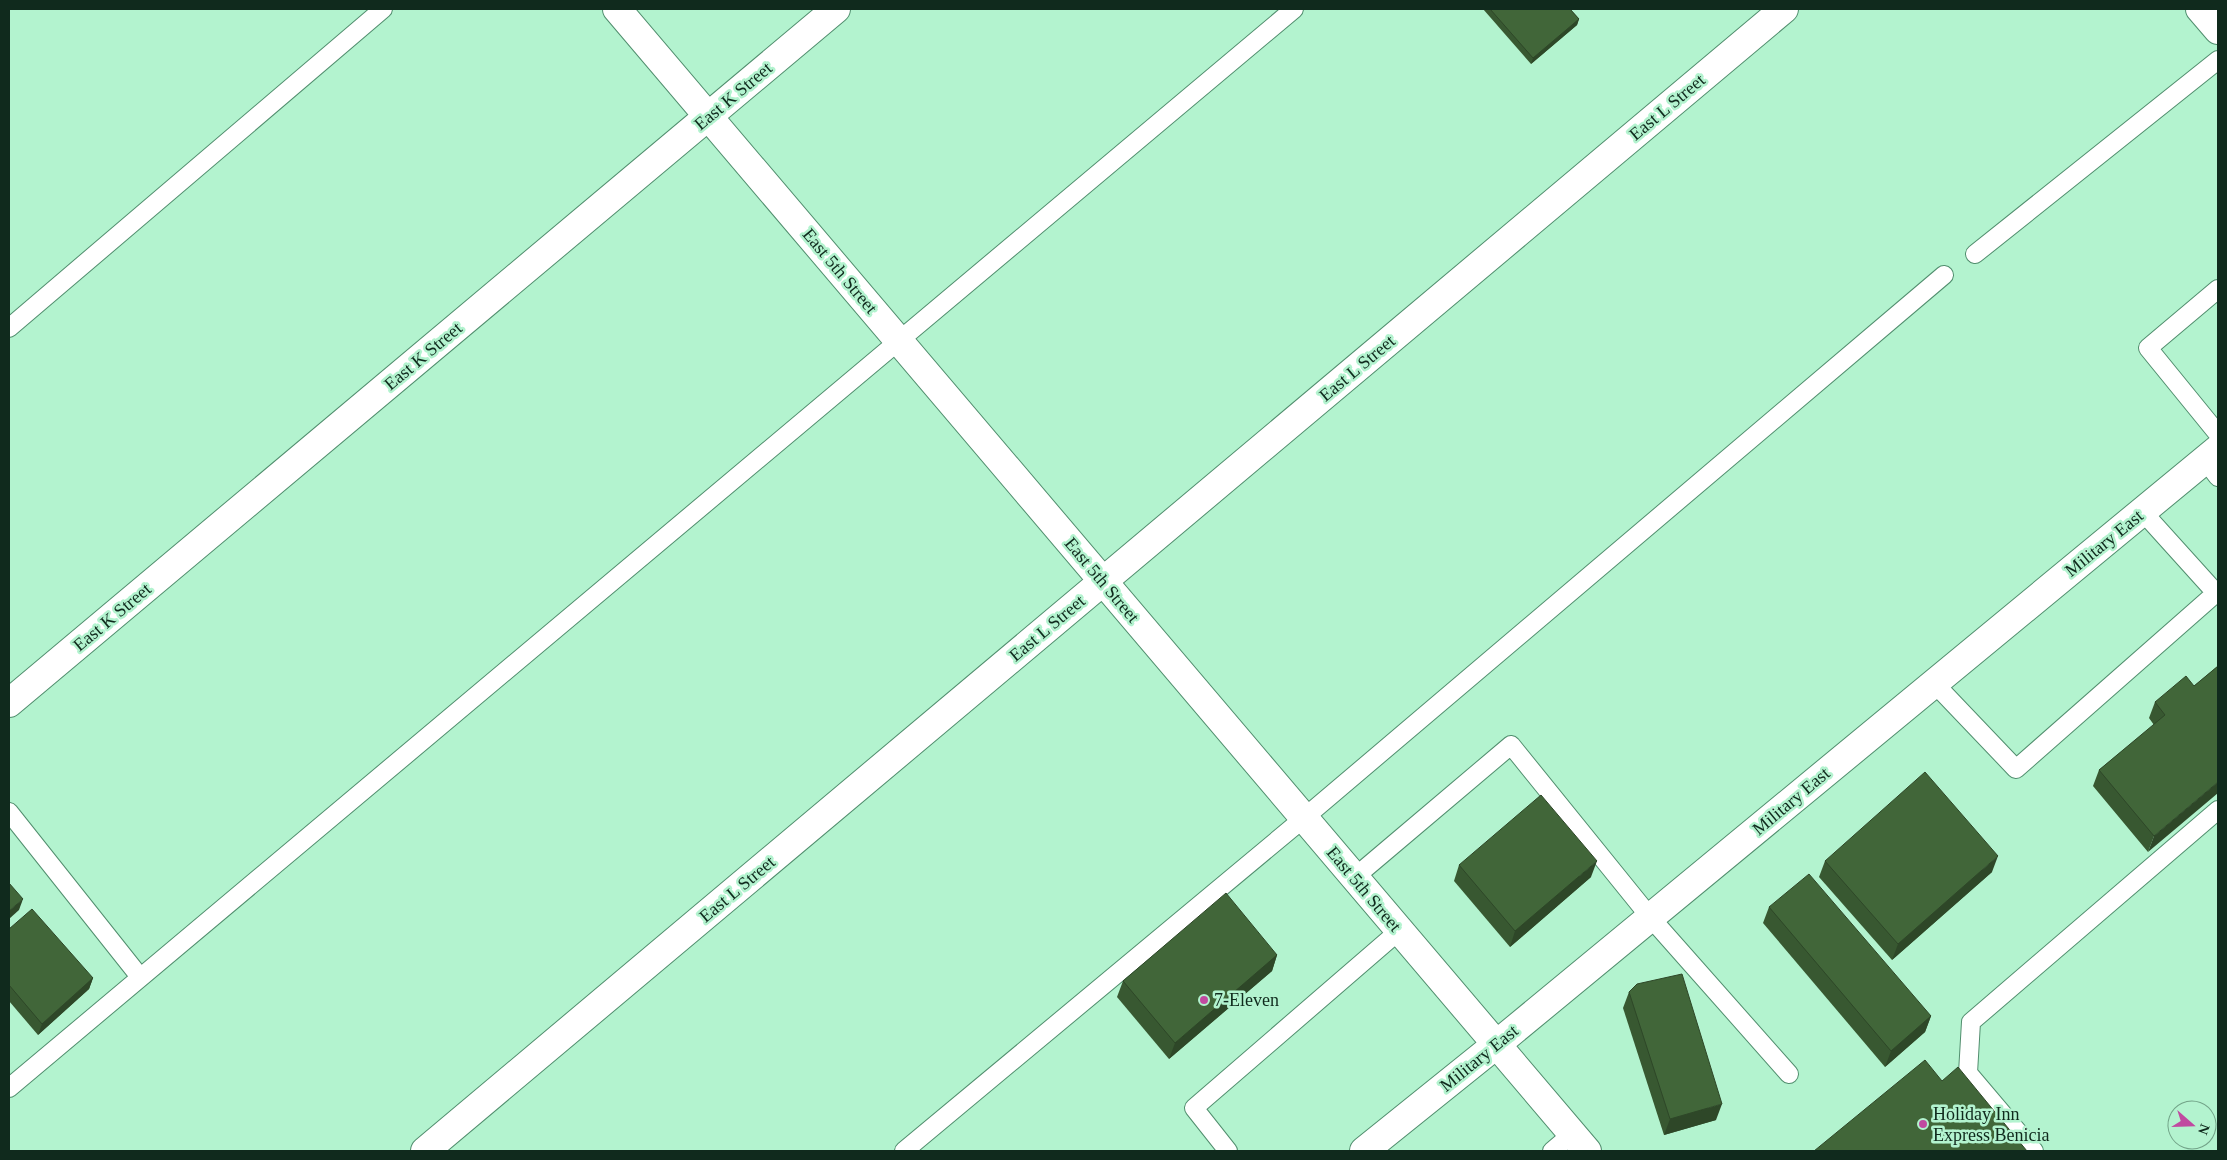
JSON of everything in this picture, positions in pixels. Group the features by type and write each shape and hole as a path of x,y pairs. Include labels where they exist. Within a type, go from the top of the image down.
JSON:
{"street":[{"name":"East 5th Street","path":"617,9 1580,1142"},
{"name":"East K Street","path":"9,704 836,9"},
{"path":"2200,9 2218,30"},
{"name":"East L Street","path":"425,1151 1103,581 1772,12"},
{"name":"Military East","path":"1370,1149 2142,511 2214,462"}],"lane":[{"path":"9,328 383,9"},
{"path":"9,1088 898,339 1294,9"},
{"path":"1974,254 2218,60"},
{"path":"904,1151 1304,818 1944,275"},
{"path":"2218,289 2148,348 2218,434"},
{"path":"1934,683 2016,768 2216,593 2142,511"},
{"path":"1355,877 1511,745 1650,917 1789,1074"},
{"path":"2034,1151 1968,1073 1971,1022 2218,810"},
{"path":"9,812 140,977"},
{"path":"1228,1151 1194,1108 1400,930"},
{"path":"1552,1151 1580,1142"}],"building":[{"path":"1490,9 1570,9 1579,19 1533,58"},
{"path":"2218,666 2218,782 2154,836 2099,770 2165,715 2155,702 2186,676 2194,686"},
{"path":"1925,772 1998,856 1898,944 1825,861"},
{"path":"1541,795 1597,861 1515,931 1459,865"},
{"path":"1809,874 1931,1016 1891,1051 1769,907"},
{"path":"9,883 23,899 9,911"},
{"path":"1226,893 1277,955 1175,1043 1123,981"},
{"path":"32,909 93,978 42,1024 9,985 9,929"},
{"path":"1682,974 1722,1104 1670,1119 1629,992 1637,984"},
{"name":"Holiday Inn Express Benicia","path":"1925,1060 1942,1081 1958,1067 2027,1151 1814,1151"}],"place":[{"name":"7-Eleven","path":"1204,1000"},
{"name":"Holiday Inn Express Benicia","path":"1923,1124"}]}
